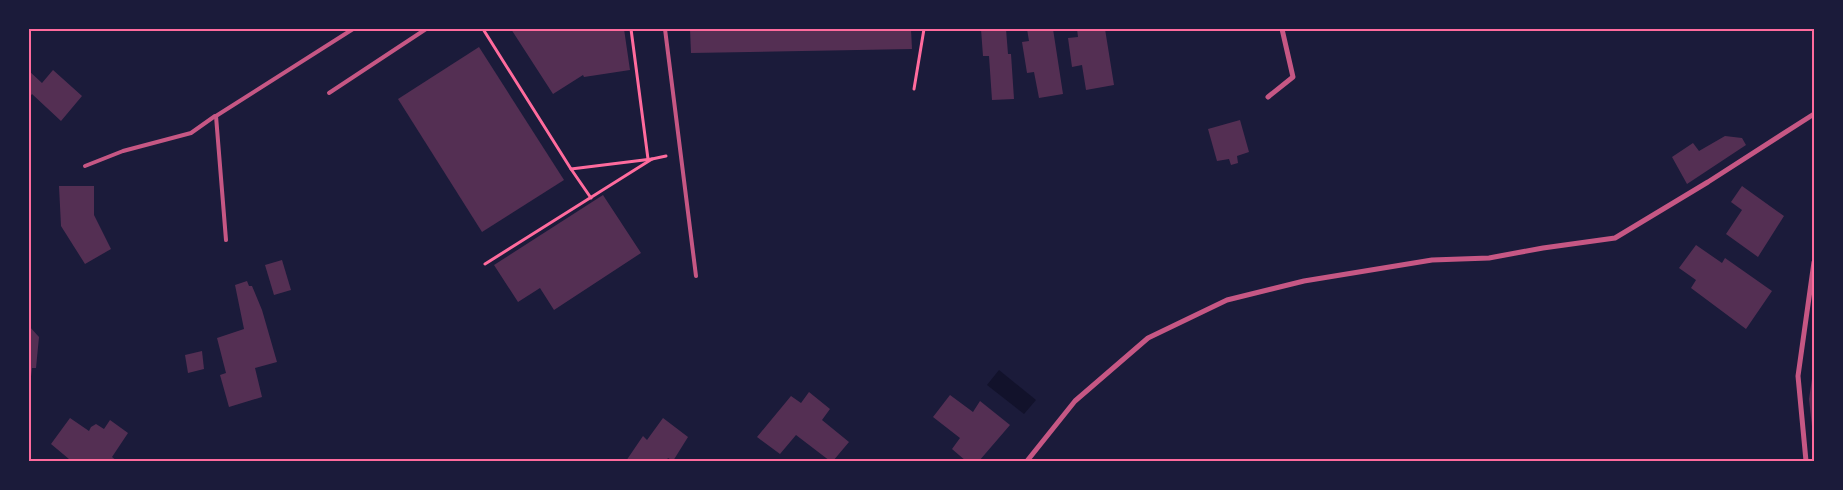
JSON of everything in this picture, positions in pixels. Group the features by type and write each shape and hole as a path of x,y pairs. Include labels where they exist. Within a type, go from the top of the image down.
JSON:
{"street":[{"path":"1268,97 1293,77 1282,29"},
{"path":"1027,461 1075,401 1148,338 1227,300 1304,281 1432,260 1489,258 1615,238 1708,182 1814,114"},
{"path":"1806,461 1798,376 1814,262"}],"lane":[{"path":"85,166 123,151 191,133 353,29"},
{"path":"329,93 426,29"},
{"path":"665,29 696,276"},
{"path":"216,116 226,240"}],"path":[{"path":"483,29 591,198"},
{"path":"631,29 650,159"},
{"path":"914,89 924,29"},
{"path":"571,168 650,159 680,153"},
{"path":"485,264 650,159"}],"shaded area":[{"path":"999,370 1036,400 1024,414 987,385"}],"building":[{"path":"511,29 624,29 630,70 584,77 583,75 553,94"},
{"path":"690,29 911,29 912,49 691,53"},
{"path":"981,29 1006,29 1008,54 1011,54 1014,99 992,100 989,56 983,56"},
{"path":"1027,29 1053,29 1063,94 1039,98 1034,72 1027,73 1022,42 1029,41"},
{"path":"1077,29 1105,29 1114,85 1086,90 1082,65 1072,67 1068,38 1078,37"},
{"path":"479,47 564,180 482,232 398,99"},
{"path":"53,70 82,96 61,121 32,94 29,98 29,71 42,83"},
{"path":"1240,120 1249,152 1237,156 1238,163 1231,165 1229,159 1217,161 1208,129"},
{"path":"1725,136 1742,138 1746,145 1687,184 1672,157 1693,143 1699,151"},
{"path":"59,186 94,186 94,215 111,249 85,264 61,226"},
{"path":"1742,186 1784,216 1758,257 1726,234 1742,210 1731,202"},
{"path":"603,195 641,253 554,310 540,288 518,302 494,265"},
{"path":"1696,245 1722,263 1725,258 1772,291 1746,329 1691,288 1696,280 1679,268"},
{"path":"282,260 291,290 274,295 265,265"},
{"path":"247,281 249,286 252,286 262,310 277,362 255,368 262,397 229,407 220,375 226,373 217,338 244,329 235,285"},
{"path":"29,326 39,337 36,368 32,368 30,385 29,385"},
{"path":"202,351 204,369 188,373 185,355"},
{"path":"1813,372 1814,436 1809,399"},
{"path":"809,392 830,409 822,420 849,442 833,461 830,461 796,435 780,454 757,437 791,396 801,403"},
{"path":"950,395 973,412 980,401 1010,425 979,461 966,461 952,449 960,438 933,417"},
{"path":"70,418 89,431 96,424 104,429 110,420 128,433 112,457 117,461 68,461 69,459 51,444"},
{"path":"663,418 688,437 673,461 668,458 666,461 626,461 643,436 647,440"}]}
